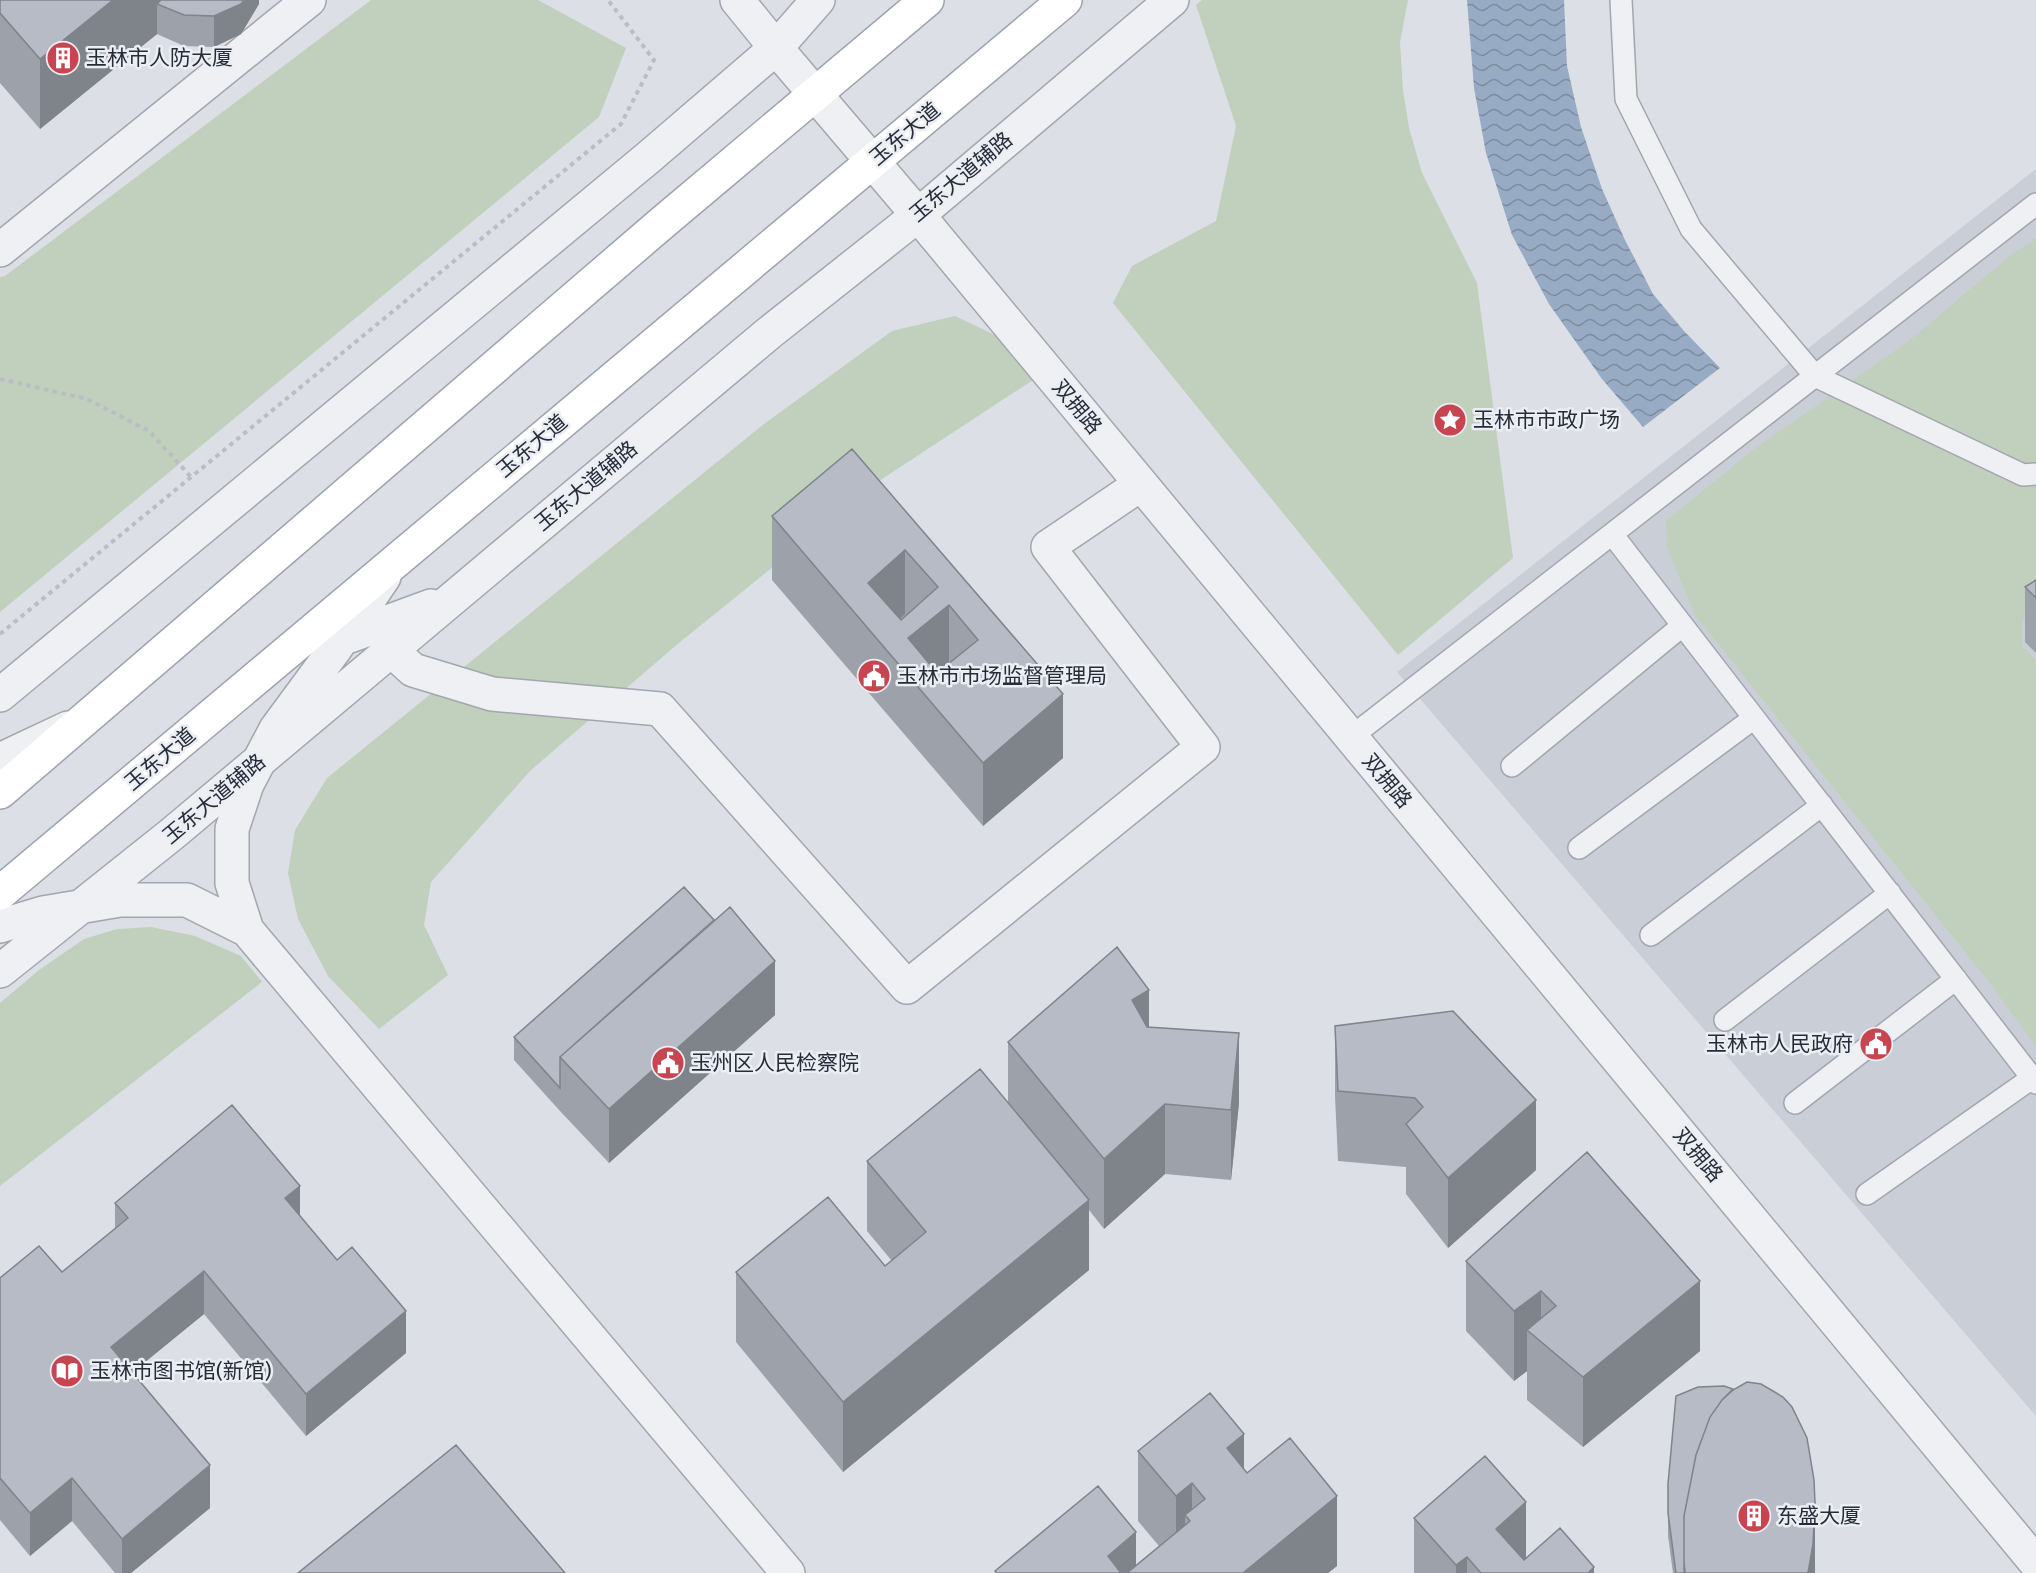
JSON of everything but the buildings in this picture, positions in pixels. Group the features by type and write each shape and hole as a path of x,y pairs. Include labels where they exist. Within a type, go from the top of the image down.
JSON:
{"main road":[{"path":"0,792 662,223 927,0"},
{"name":"玉东大道","path":"0,893 1065,0"}],"street":[{"path":"0,249 309,0"},
{"name":"双拥路","path":"737,0 918,214 2036,1563"},
{"path":"0,695 619,182 776,48 818,0"},
{"name":"玉东大道辅路","path":"0,972 258,763 769,333 918,214 1172,0"},
{"path":"391,650 413,670 492,693 660,710 907,987 1203,747 1048,547 1141,484"},
{"path":"392,564 341,640 276,729 247,784 232,829 232,883 247,930 788,1573"},
{"path":"272,665 453,598"},
{"path":"0,760 81,722"},
{"path":"0,926 43,913 120,900 187,900 247,930"}],"lane":[{"path":"1621,0 1626,99 1691,229 1815,376 2024,475 2036,474"},
{"path":"1351,737 2036,204"},
{"path":"1612,534 2034,1080 1867,1194"},
{"path":"1512,766 1682,626"},
{"path":"1579,848 1754,718"},
{"path":"1651,935 1821,805"},
{"path":"1725,1020 1890,893"},
{"path":"1795,1103 1956,980"}],"path":[{"path":"0,634 621,124 654,60 608,0"},
{"path":"0,380 87,399 149,430 191,477"}],"shaded area":[{"name":"玉林市人民政府","path":"2036,169 2036,1416 1397,672"}],"green space":[{"path":"371,0 538,0 626,48 599,117 0,612 0,277 5,276"},
{"path":"1202,0 1408,0 1400,42 1403,90 1409,128 1422,173 1477,283 1513,558 1398,655 1113,303 1132,266 1216,221 1236,126 1196,5"},
{"path":"2036,239 2036,590 2022,621 2022,646 2036,660 2036,1046 1986,978 1695,615 1667,547 1666,521 1753,450 1909,341 2012,254"},
{"path":"955,316 997,336 1033,380 882,479 680,642 531,770 431,882 424,925 448,975 379,1029 328,976 298,919 288,873 295,830 327,778 764,424 892,331"},
{"path":"151,927 195,936 241,956 262,982 0,1186 0,1003 39,970 84,939 117,929"}],"water":[{"path":"1467,0 1564,0 1567,66 1581,127 1602,189 1653,294 1684,331 1720,368 1643,427 1602,379 1549,304 1512,235 1486,153 1474,88"}],"place":[{"name":"玉林市人防大厦","path":"63,58"},
{"name":"玉林市市政广场","path":"1450,420"},
{"name":"玉林市市场监督管理局","path":"874,676"},
{"name":"玉林市人民政府","path":"1876,1044"},
{"name":"玉州区人民检察院","path":"668,1063"},
{"name":"玉林市图书馆(新馆)","path":"67,1371"},
{"name":"东盛大厦","path":"1754,1516"}]}
